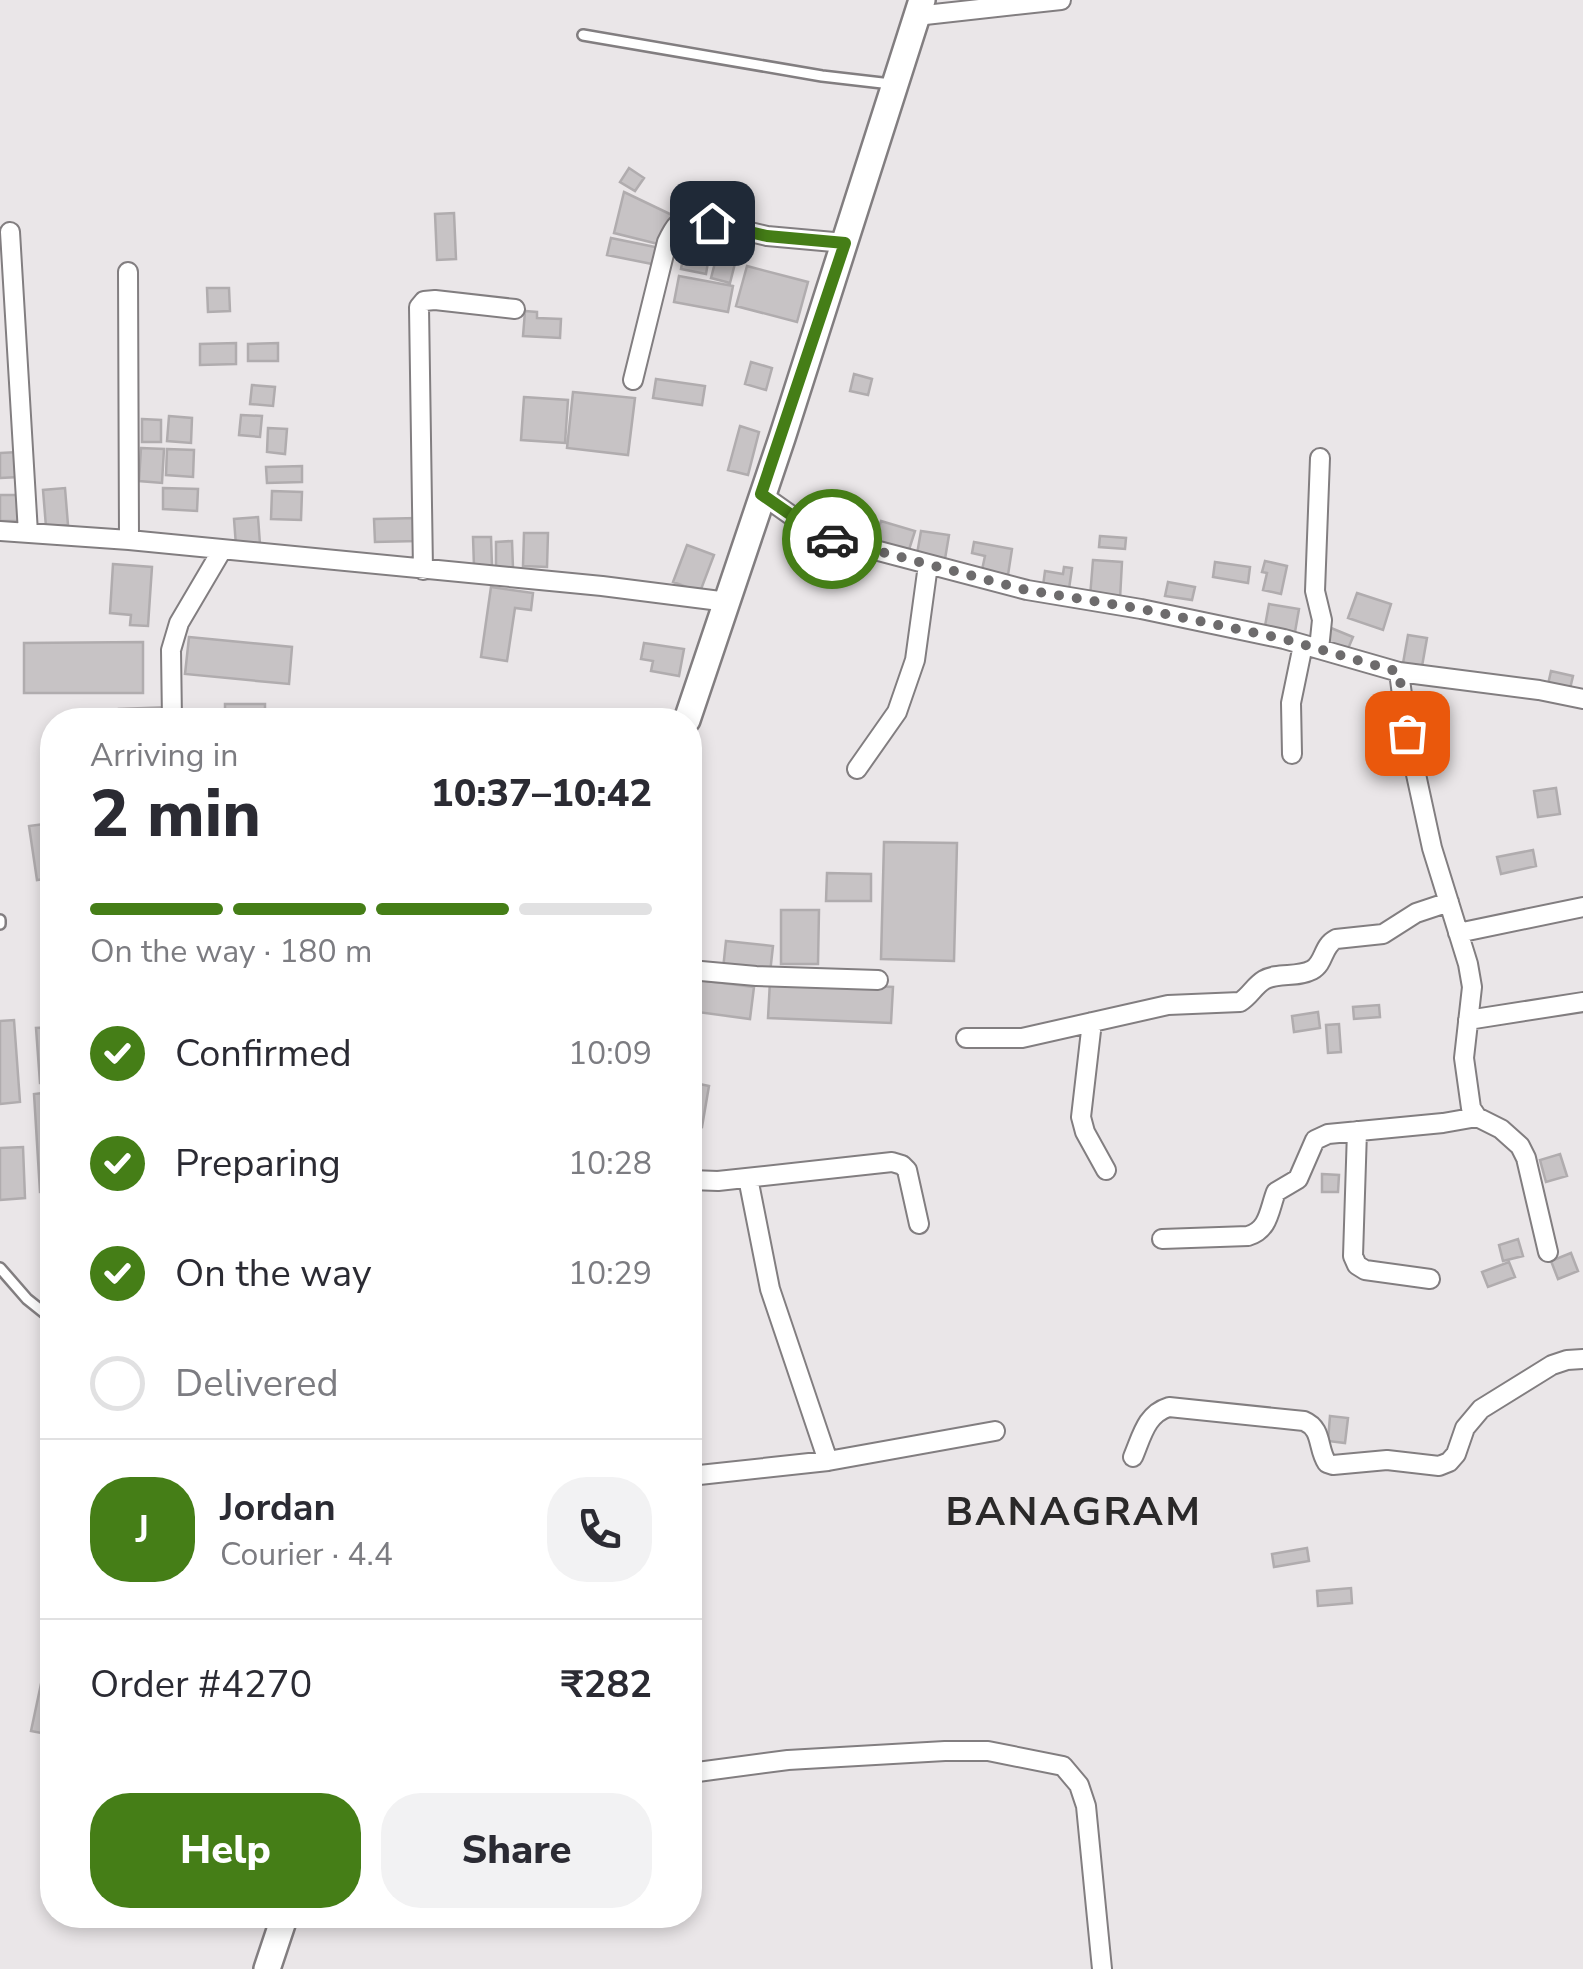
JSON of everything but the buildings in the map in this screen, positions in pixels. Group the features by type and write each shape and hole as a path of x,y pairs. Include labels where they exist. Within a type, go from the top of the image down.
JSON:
{"main road":[{"path":"691,708 919,8"},
{"path":"267,1969 281,1928"}],"street":[{"path":"919,8 1061,0"},
{"path":"633,380 674,225 684,219 695,219 767,236 845,243"},
{"path":"10,232 28,533"},
{"path":"128,272 128,540"},
{"path":"423,570 419,307 424,301 435,300 515,309"},
{"path":"1292,754 1291,703 1322,620 1314,591 1320,458"},
{"path":"761,494 832,540 1026,590 1284,639 1399,672 1583,699"},
{"path":"0,531 602,586 728,602"},
{"path":"172,708 171,650 179,624 222,550"},
{"path":"857,769 897,712 914,660 928,565"},
{"path":"1399,672 1407,733 1432,848 1472,987 1464,1058 1471,1108 1477,1117 1520,1146 1548,1252"},
{"path":"966,1038 1022,1038 1168,1005 1240,1002 1261,982 1316,968 1329,942 1383,934 1416,913 1449,902"},
{"path":"1458,932 1583,907"},
{"path":"702,971 878,980"},
{"path":"1468,1020 1583,1002"},
{"path":"1092,1022 1081,1117 1106,1170"},
{"path":"1162,1240 1258,1233 1265,1226 1276,1192 1298,1179 1315,1140 1328,1134 1477,1117"},
{"path":"1357,1131 1353,1256 1357,1265 1365,1270 1430,1280"},
{"path":"702,1180 892,1162 907,1170 918,1224"},
{"path":"748,1178 770,1289 828,1461"},
{"path":"1133,1457 1148,1419 1168,1407 1304,1421 1318,1433 1326,1462 1334,1464 1387,1460 1439,1466 1456,1454 1472,1416 1552,1365 1583,1360"},
{"path":"702,1475 828,1461 995,1431"},
{"path":"702,1771 788,1760 944,1750 988,1752 1063,1766 1079,1785 1086,1806 1102,1969"}],"lane":[{"path":"583,34 822,76 896,84"},
{"path":"0,1268 40,1309"}],"way so far":[{"path":"832,539 1026,590 1284,639 1399,672 1407,733"}],"district":[{"name":"BANAGRAM","path":"1074,1512"}],"route":[{"path":"712,223 767,236 845,243 761,494 832,539"}]}
